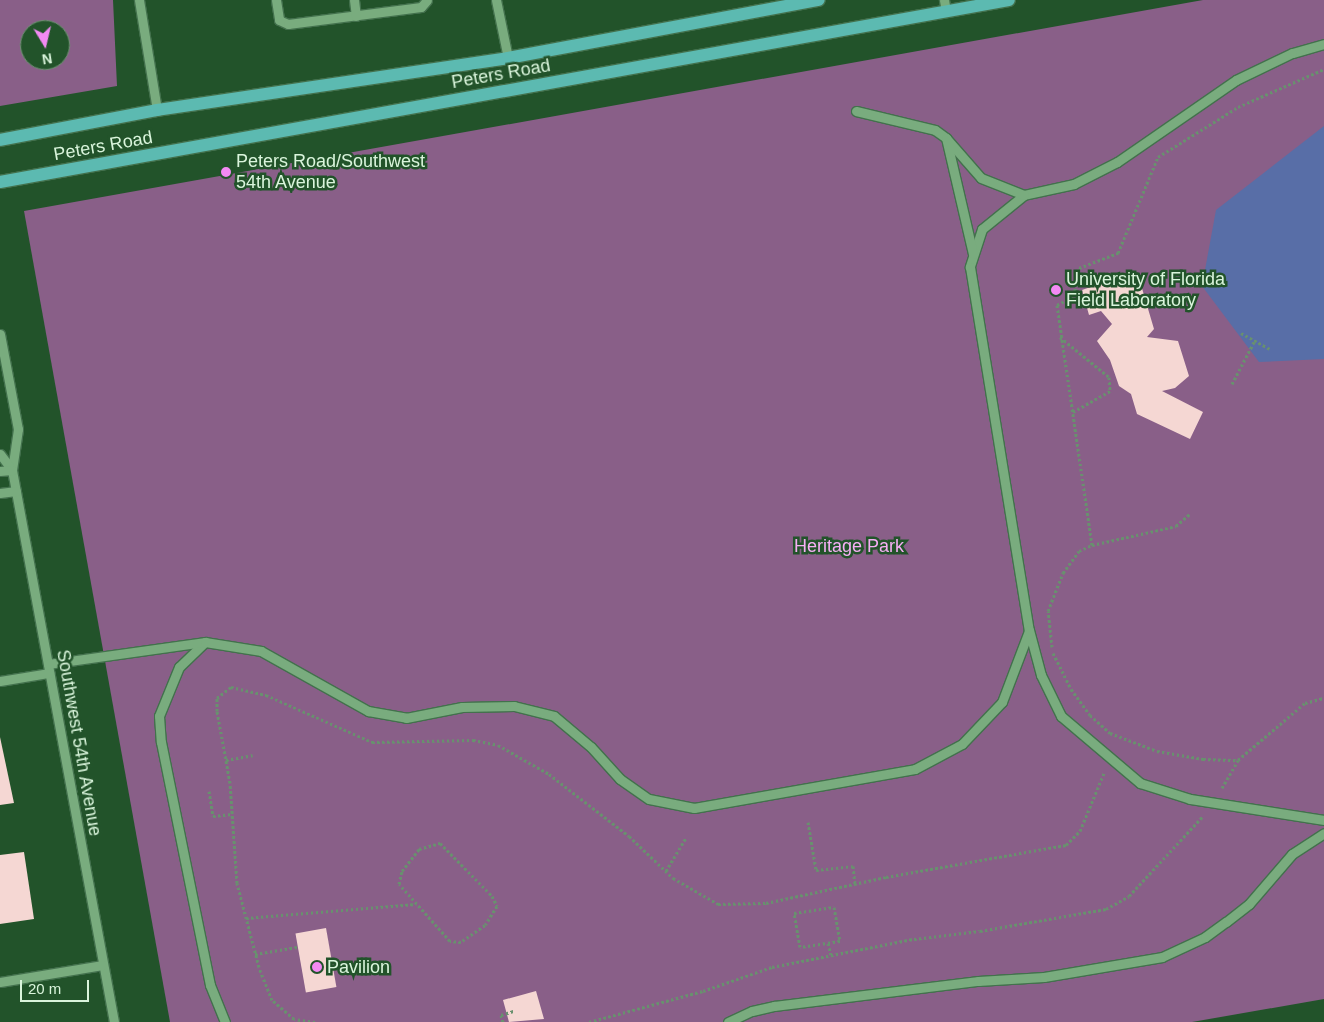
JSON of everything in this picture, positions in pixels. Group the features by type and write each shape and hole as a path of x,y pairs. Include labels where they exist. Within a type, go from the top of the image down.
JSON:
{"main road":[{"name":"Peters Road","path":"0,140 157,110 508,58 819,0"},
{"name":"Peters Road","path":"0,182 945,6 1009,0"}],"street":[{"path":"138,0 157,110"},
{"path":"276,0 279,20 288,24 420,7 427,0"},
{"path":"354,0 356,16"},
{"path":"496,0 508,58"},
{"path":"1324,44 1292,54 1236,80 1117,162 1074,184 1024,195 982,229 970,267 1029,630 1041,675 1061,716 1107,758 1140,783 1190,799 1324,820"},
{"path":"856,111 935,130 946,138 981,178 1024,195"},
{"path":"946,138 973,254"},
{"name":"Southwest 54th Avenue","path":"0,334 18,429 12,470 114,1022"},
{"name":"Southwest 54th Avenue","path":"0,454 12,470"},
{"path":"0,472 12,470"},
{"path":"0,493 16,491"},
{"path":"0,681 48,668 206,642 261,651 368,711 406,718 462,707 514,706 554,716 591,747 620,779 649,799 694,808 915,769 962,744 1002,702 1029,630"},
{"path":"206,642 179,667 159,716 160,742 210,985 225,1022"},
{"path":"728,1022 752,1011 774,1006 978,981 1044,977 1162,957 1205,937 1226,922 1249,904 1292,854 1324,833"},
{"path":"0,982 103,965"}],"path":[{"path":"1092,545 1071,413 1057,305 1074,296 1079,268 1118,253 1158,157 1238,107 1324,69"},
{"path":"1241,333 1270,349"},
{"path":"1060,337 1109,377 1110,391 1071,413"},
{"path":"1232,384 1255,340"},
{"path":"1190,514 1176,526 1092,545 1079,551 1063,573 1048,611 1052,651 1071,689 1090,715 1110,733 1158,751 1203,759 1238,760"},
{"path":"315,1022 294,1019 272,1000 255,954 238,883 226,760 217,698 231,687 266,695 372,742 473,740 498,745 549,774 629,836 666,871 718,904 766,903 855,884 1066,846 1080,831 1104,773"},
{"path":"1219,793 1238,760 1305,703 1324,698"},
{"path":"226,760 253,755"},
{"path":"209,791 213,816 232,814"},
{"path":"589,1022 703,991 772,967 831,955 1106,909 1129,896 1209,810"},
{"path":"808,822 816,870 852,866 855,884"},
{"path":"666,871 686,838"},
{"path":"440,844 492,896 496,906 485,925 462,942 450,941 417,904 399,884 402,871 420,849 440,844"},
{"path":"246,918 417,904"},
{"path":"834,907 840,941 828,943 800,947 794,913 834,907"},
{"path":"828,943 831,955"},
{"path":"255,954 297,947"},
{"path":"503,1022 501,1015 513,1011"}],"green space":[{"path":"0,0 113,0 117,86 0,106"},
{"name":"Heritage Park","path":"1203,0 1324,0 1324,999 1192,1022 170,1022 24,211"}],"water":[{"path":"1324,126 1324,359 1259,362 1202,286 1216,210"}],"building":[{"path":"1125,275 1138,279 1141,285 1154,329 1147,337 1178,341 1189,376 1175,388 1162,391 1203,412 1190,439 1137,414 1131,394 1119,386 1110,360 1097,341 1112,324 1101,311 1089,315 1082,290"},
{"path":"0,737 14,803 0,805"},
{"path":"24,852 34,919 0,924 0,855"},
{"name":"Pavilion","path":"326,928 336,987 306,992 295,933"},
{"path":"536,991 544,1019 509,1022 503,1000"}],"place":[{"name":"Peters Road/Southwest 54th Avenue","path":"226,172"},
{"name":"University of Florida Field Laboratory","path":"1056,290"},
{"name":"Pavilion","path":"317,967"}]}
